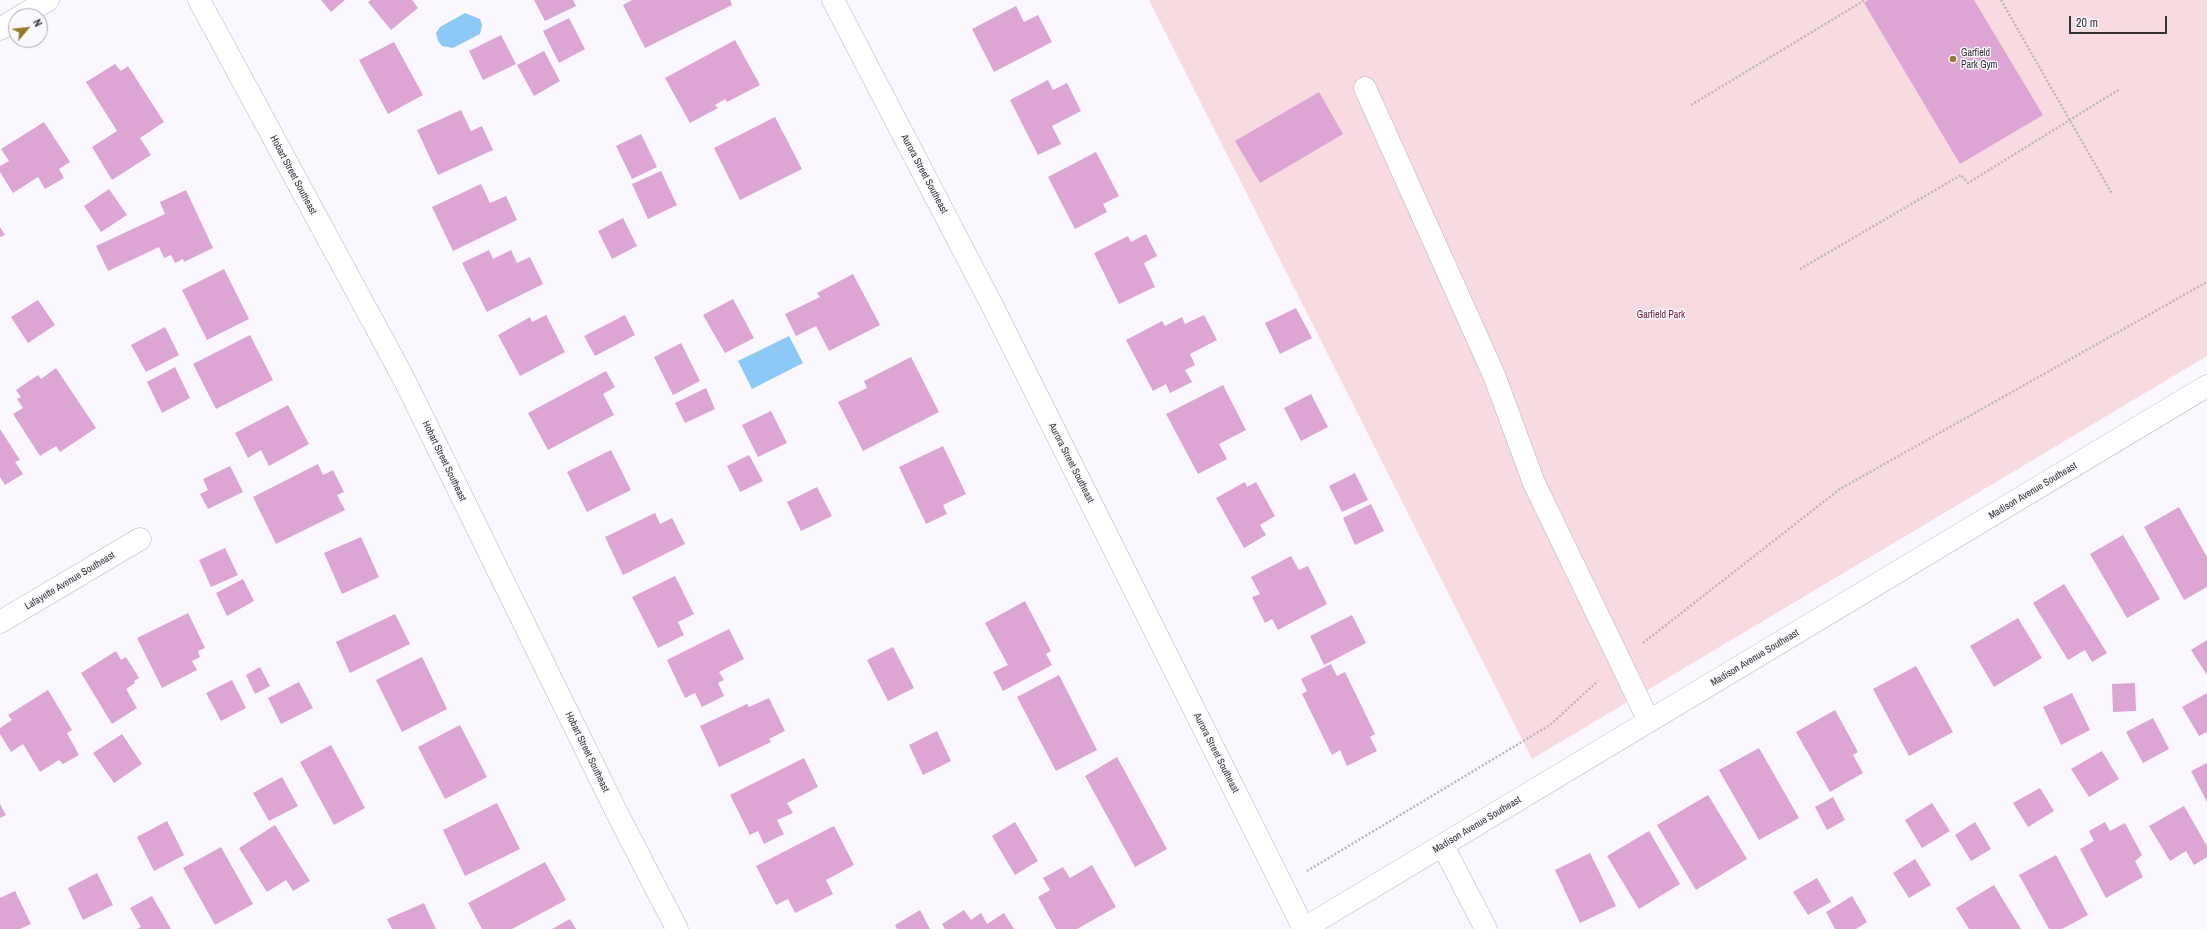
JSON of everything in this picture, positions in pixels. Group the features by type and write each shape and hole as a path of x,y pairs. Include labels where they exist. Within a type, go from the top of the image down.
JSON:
{"street":[{"path":"34,8 48,0"},
{"name":"Hobart Street Southeast","path":"199,0 404,379 617,813 677,929"},
{"name":"Aurora Street Southeast","path":"833,0 994,309 1303,929"},
{"path":"1365,88 1494,376 1534,483 1649,721"},
{"name":"Madison Avenue Southeast","path":"1303,929 2207,386"},
{"name":"Lafayette Avenue Southeast","path":"0,622 140,539"},
{"path":"1443,846 1486,929"}],"path":[{"path":"1691,105 1864,0"},
{"path":"2001,0 2112,194"},
{"path":"1800,269 1961,175 1968,183 2120,89"},
{"path":"1306,871 1550,725 1620,661 1840,489 2207,282"}],"green space":[{"name":"Garfield Park","path":"1149,0 2207,0 2207,356 1532,759"}],"water":[{"path":"465,13 480,19 482,25 480,34 453,48 442,46 438,41 436,33 440,27"},
{"path":"789,336 803,363 752,389 738,361"}],"building":[{"path":"321,0 345,0 331,12"},
{"path":"371,0 412,0 418,8 391,30 368,2"},
{"path":"534,0 573,0 576,6 545,21"},
{"path":"632,0 730,0 732,5 645,48 623,5"},
{"name":"Garfield Park Gym","path":"1868,0 1974,0 2043,115 1960,164 1864,3"},
{"path":"1016,6 1024,22 1038,15 1052,42 994,72 972,29"},
{"path":"569,18 585,49 559,63 543,31"},
{"path":"501,35 516,64 483,80 469,51"},
{"path":"735,40 760,85 727,102 725,99 715,105 718,108 690,123 665,78"},
{"path":"394,42 423,95 388,114 359,60"},
{"path":"544,51 560,81 534,96 517,65"},
{"path":"115,64 121,71 128,66 164,122 140,138 151,155 112,180 92,147 117,131 86,82"},
{"path":"1048,80 1053,90 1067,83 1081,111 1052,126 1061,144 1038,155 1010,100"},
{"path":"1319,92 1343,134 1260,183 1235,141"},
{"path":"461,110 471,131 482,126 493,150 438,175 417,130"},
{"path":"775,117 802,169 740,200 714,148"},
{"path":"44,122 70,162 59,169 64,178 45,189 38,177 13,193 0,172 0,166 9,161 1,149"},
{"path":"641,134 657,167 632,179 616,146"},
{"path":"1096,152 1119,196 1103,204 1107,212 1075,229 1048,177"},
{"path":"661,171 677,205 648,219 632,184"},
{"path":"481,184 490,203 506,196 517,220 453,251 432,207"},
{"path":"109,189 127,215 101,232 84,206"},
{"path":"186,190 213,248 184,262 183,259 175,263 171,255 164,258 159,247 108,271 96,246 165,214 160,202"},
{"path":"623,218 637,246 612,259 598,231"},
{"path":"0,227 5,235 0,237"},
{"path":"1146,234 1157,256 1144,263 1155,287 1119,304 1094,253 1128,236 1131,242"},
{"path":"489,250 493,259 511,250 517,263 530,257 543,284 487,312 462,263"},
{"path":"224,269 249,319 207,340 182,290"},
{"path":"853,274 880,325 829,351 816,326 796,336 785,314 820,297 817,293"},
{"path":"733,299 754,338 725,353 703,315"},
{"path":"38,300 55,325 28,343 11,317"},
{"path":"1296,308 1312,338 1280,354 1265,323"},
{"path":"546,315 565,352 520,376 498,335 530,317 532,322"},
{"path":"625,315 635,335 595,356 584,336"},
{"path":"1204,315 1217,340 1190,354 1195,365 1185,370 1192,382 1170,393 1166,384 1153,391 1126,340 1162,321 1165,326 1182,317 1185,324"},
{"path":"165,327 179,355 146,372 131,345"},
{"path":"250,335 273,380 216,409 193,364"},
{"path":"681,343 700,381 673,395 654,357"},
{"path":"911,357 939,412 863,451 838,402 867,388 864,381"},
{"path":"175,367 190,398 162,413 147,382"},
{"path":"56,368 96,428 60,452 56,446 40,456 13,414 23,408 17,399 21,397 16,390 38,375 41,379"},
{"path":"606,371 615,387 603,394 614,415 548,450 528,413"},
{"path":"1223,385 1246,430 1219,444 1227,459 1198,474 1166,414"},
{"path":"706,388 715,409 685,423 675,403"},
{"path":"1311,394 1328,427 1301,441 1284,408"},
{"path":"288,405 309,444 269,466 261,450 248,458 235,433"},
{"path":"771,411 787,443 758,457 742,425"},
{"path":"0,429 20,460 15,462 23,474 5,485 0,477"},
{"path":"943,446 966,494 943,505 947,514 926,524 899,467"},
{"path":"611,450 631,490 587,512 567,472"},
{"path":"749,455 763,481 740,492 727,466"},
{"path":"318,464 323,475 333,470 344,492 337,495 345,510 276,544 253,497"},
{"path":"230,466 243,492 208,509 200,494 208,490 203,479"},
{"path":"1355,473 1368,500 1342,512 1329,486"},
{"path":"1245,482 1247,487 1256,482 1275,516 1260,525 1266,535 1244,548 1216,498"},
{"path":"817,487 832,516 801,531 787,502"},
{"path":"1371,504 1384,531 1355,545 1343,518"},
{"path":"2179,507 2207,557 2207,587 2184,600 2144,527"},
{"path":"655,513 660,524 672,518 685,544 623,575 605,537"},
{"path":"2123,535 2160,599 2127,618 2090,554"},
{"path":"361,537 379,577 342,594 324,553"},
{"path":"225,548 238,575 211,587 199,560"},
{"path":"1291,556 1299,570 1308,566 1327,604 1278,630 1272,619 1265,623 1252,597 1260,594 1251,577"},
{"path":"675,576 694,614 678,622 684,635 658,648 632,597"},
{"path":"243,579 254,601 227,616 216,593"},
{"path":"2064,584 2107,653 2092,662 2085,650 2068,660 2033,603"},
{"path":"1025,601 1051,651 1046,654 1052,665 1003,691 993,672 1008,665 985,623"},
{"path":"188,613 205,648 198,651 200,657 192,661 197,670 162,688 137,638"},
{"path":"395,614 410,644 350,673 336,642"},
{"path":"1352,615 1366,643 1324,665 1310,636"},
{"path":"2018,618 2042,658 1994,687 1970,646"},
{"path":"729,629 744,659 719,672 724,680 718,683 724,696 702,707 695,693 685,698 667,660"},
{"path":"2207,640 2207,675 2191,650"},
{"path":"893,647 914,688 888,701 867,660"},
{"path":"116,651 121,660 126,657 139,678 134,681 135,683 126,689 137,708 112,724 81,673"},
{"path":"422,657 447,709 402,732 376,680"},
{"path":"1331,664 1337,676 1345,672 1375,734 1370,737 1377,751 1347,766 1340,750 1332,755 1302,694 1307,691 1301,679"},
{"path":"1916,666 1953,732 1909,756 1873,689"},
{"path":"260,667 270,686 255,694 246,675"},
{"path":"1059,675 1097,750 1056,771 1017,697"},
{"path":"232,680 246,708 221,721 206,693"},
{"path":"299,682 313,708 281,724 268,698"},
{"path":"2135,683 2136,711 2113,712 2112,684"},
{"path":"48,690 72,730 67,733 79,755 63,764 59,760 40,772 23,744 11,752 0,734 0,728 12,720 8,715"},
{"path":"2072,693 2090,730 2061,745 2043,707"},
{"path":"2207,693 2207,732 2199,736 2182,707"},
{"path":"769,698 785,731 769,739 771,742 719,767 700,726 747,704 749,707"},
{"path":"1835,710 1858,752 1853,755 1863,773 1830,792 1796,732"},
{"path":"2153,718 2169,749 2143,763 2126,732"},
{"path":"460,725 487,777 445,799 418,747"},
{"path":"937,731 951,761 923,775 909,745"},
{"path":"122,734 142,764 114,783 93,753"},
{"path":"331,745 365,808 334,825 300,762"},
{"path":"1759,748 1799,818 1759,840 1719,770"},
{"path":"2102,751 2119,779 2089,797 2071,769"},
{"path":"1117,757 1167,849 1135,867 1085,776"},
{"path":"804,758 818,787 787,803 793,813 777,820 784,834 764,844 758,831 750,835 730,795"},
{"path":"2207,763 2207,802 2191,771"},
{"path":"282,777 298,806 269,821 253,793"},
{"path":"2040,788 2054,811 2028,827 2013,803"},
{"path":"1708,795 1747,859 1696,890 1657,825"},
{"path":"1833,797 1845,820 1827,830 1815,807"},
{"path":"497,803 520,849 465,876 443,830"},
{"path":"1932,803 1950,831 1922,848 1905,820"},
{"path":"0,804 6,815 0,818"},
{"path":"2184,806 2207,846 2207,857 2194,865 2186,851 2170,861 2149,826"},
{"path":"167,821 184,855 154,871 137,837"},
{"path":"1015,822 1038,861 1015,875 992,836"},
{"path":"1975,822 1991,849 1971,861 1955,835"},
{"path":"2105,822 2110,831 2125,823 2142,855 2135,861 2143,877 2106,898 2080,849 2094,841 2089,831"},
{"path":"275,825 310,881 293,891 286,880 267,892 239,848"},
{"path":"834,826 854,865 826,880 833,894 795,913 788,899 776,905 756,866"},
{"path":"1649,831 1680,884 1639,909 1607,856"},
{"path":"221,847 253,904 215,925 183,868"},
{"path":"1590,853 1616,906 1580,923 1555,870"},
{"path":"2056,855 2088,915 2062,929 2049,929 2019,875"},
{"path":"1915,859 1931,885 1909,898 1893,873"},
{"path":"545,862 566,900 512,929 482,929 468,903"},
{"path":"1092,865 1116,907 1077,929 1056,929 1038,897 1050,890 1043,878 1063,867 1070,878"},
{"path":"97,873 113,905 83,920 68,888"},
{"path":"1817,878 1831,902 1808,915 1793,892"},
{"path":"1994,885 2021,929 1969,929 1956,908"},
{"path":"15,891 31,924 20,929 0,929 0,898"},
{"path":"152,896 171,929 137,929 141,927 130,908"},
{"path":"1852,896 1867,922 1856,929 1835,929 1826,912"},
{"path":"424,903 436,929 392,929 387,919"},
{"path":"920,910 930,929 897,929 895,925"},
{"path":"964,910 971,920 981,913 987,924 1004,913 1014,929 945,929 942,924"},
{"path":"570,919 576,929 552,929"}],"place":[{"name":"Garfield Park Gym","path":"1953,59"}]}
